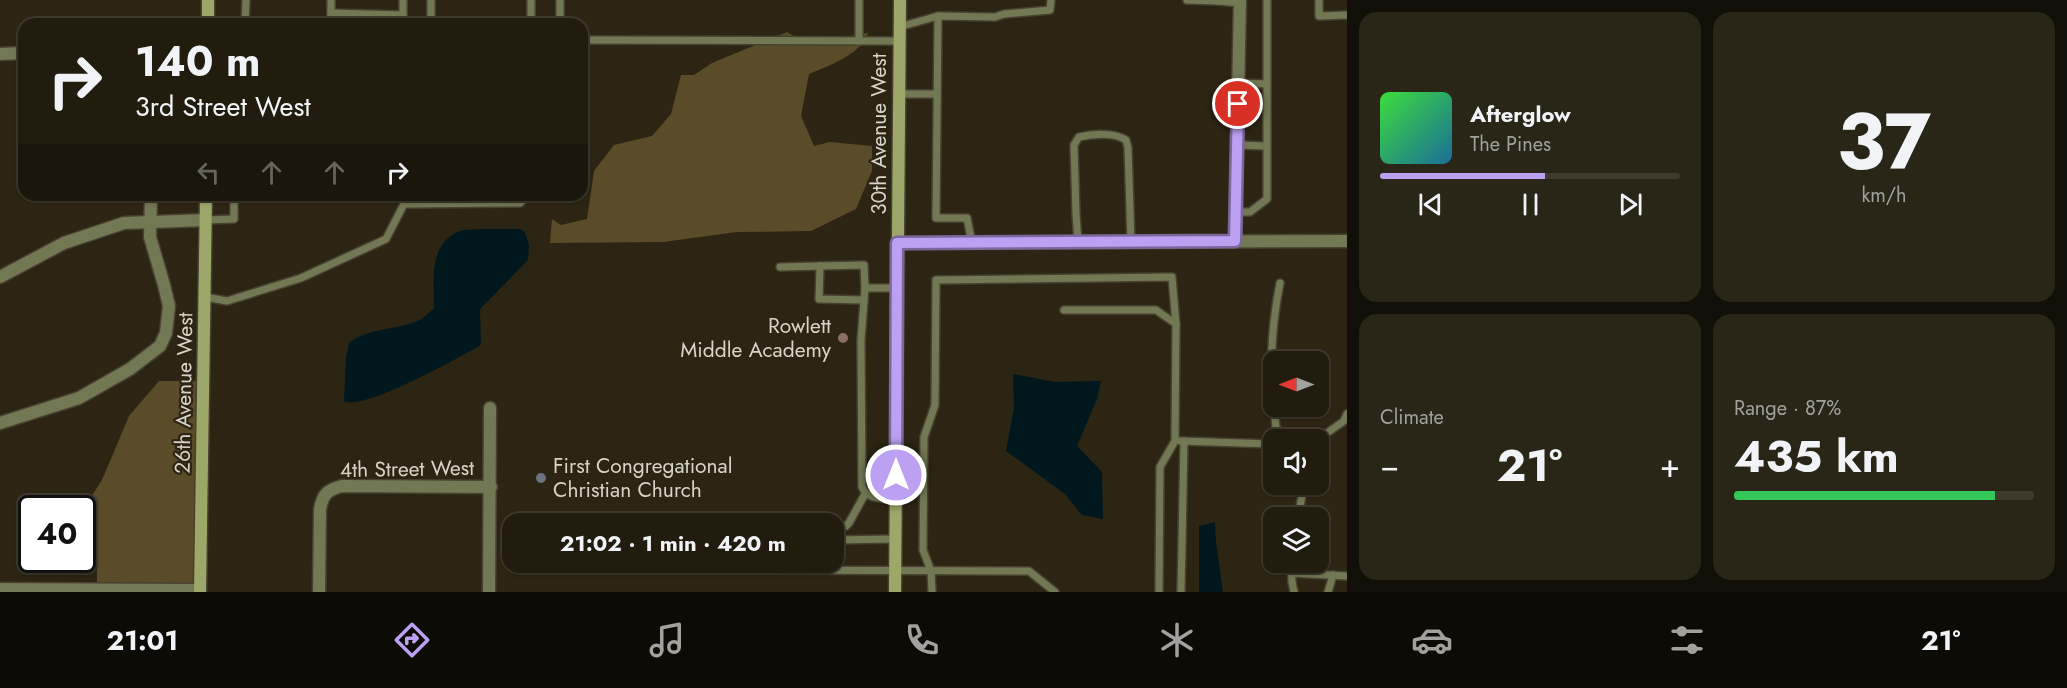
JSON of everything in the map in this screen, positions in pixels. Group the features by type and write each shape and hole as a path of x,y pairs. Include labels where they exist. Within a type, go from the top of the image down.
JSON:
{"street":[{"path":"208,0 208,18"},
{"name":"30th Avenue West","path":"895,592 900,0"},
{"path":"1235,241 1240,1"},
{"path":"0,54 18,54"},
{"path":"0,423 79,398 130,369 160,346 166,333 169,306 150,237 151,201"},
{"name":"26th Avenue West","path":"200,591 206,201"},
{"path":"0,278 64,243 124,223 206,220"},
{"path":"897,243 1347,241"},
{"path":"489,592 490,408"},
{"name":"4th Street West","path":"319,592 320,509 328,490 342,486 491,487"},
{"path":"0,589 200,591"}],"lane":[{"path":"245,18 246,0"},
{"path":"331,0 331,18"},
{"path":"331,14 403,15 403,0"},
{"path":"431,0 431,18"},
{"path":"531,0 531,18"},
{"path":"560,0 560,18"},
{"path":"859,0 859,41"},
{"path":"899,27 938,16 995,17 1004,14 1050,10 1050,0"},
{"path":"1187,0 1240,1"},
{"path":"1236,212 1250,212 1267,199 1267,0"},
{"path":"1319,0 1319,16 1347,15"},
{"path":"938,16 936,218 967,218 972,243"},
{"path":"588,40 899,41"},
{"path":"1238,83 1267,84"},
{"path":"898,94 937,94"},
{"path":"1078,242 1074,145 1079,137 1088,135 1115,135 1125,140 1128,148 1131,242"},
{"path":"1237,146 1267,146"},
{"path":"206,220 234,219 234,201"},
{"path":"205,297 228,301 301,278 386,239 404,201"},
{"path":"404,204 519,203 521,201"},
{"path":"780,267 864,265 865,288 861,340 861,477 865,494 849,523 844,526"},
{"path":"820,266 819,299 864,300"},
{"path":"932,592 931,571 923,550 924,437 935,405 936,280 1172,277 1176,324 1175,441 1160,467 1160,592"},
{"path":"1271,351 1280,283"},
{"path":"865,288 897,288"},
{"path":"1064,310 1156,310 1176,324"},
{"path":"1329,431 1344,420 1347,414"},
{"path":"1175,441 1263,444"},
{"path":"1181,592 1184,441"},
{"path":"865,494 876,498 895,499"},
{"path":"844,540 895,539"},
{"path":"844,571 1029,571 1054,592"},
{"path":"1294,592 1291,573 1347,576"},
{"path":"1328,592 1333,575"}],"shaded area":[{"path":"787,32 806,43 868,33 865,40 852,53 809,74 801,116 814,146 830,142 872,146 872,171 856,209 811,231 737,232 663,242 550,243 552,219 561,225 587,219 594,171 614,145 652,136 671,114 681,75 694,75 712,63"},
{"path":"159,381 197,381 194,584 97,584 96,495 92,495 102,480 129,416"}],"water":[{"path":"520,229 525,232 529,245 528,260 480,309 481,344 431,372 389,391 355,402 344,401 349,343 366,334 405,325 426,316 434,308 435,264 442,244 460,231"},
{"path":"1013,374 1055,382 1101,381 1097,399 1077,446 1102,472 1103,519 1082,515 1065,494 1006,451 1014,408"},
{"path":"1215,522 1223,592 1199,592 1199,526"}],"place":[{"name":"Rowlett Middle Academy","path":"843,338"},
{"name":"First Congregational Christian Church","path":"541,478"}],"route":[{"path":"896,475 897,243 1235,241 1238,104"}]}
